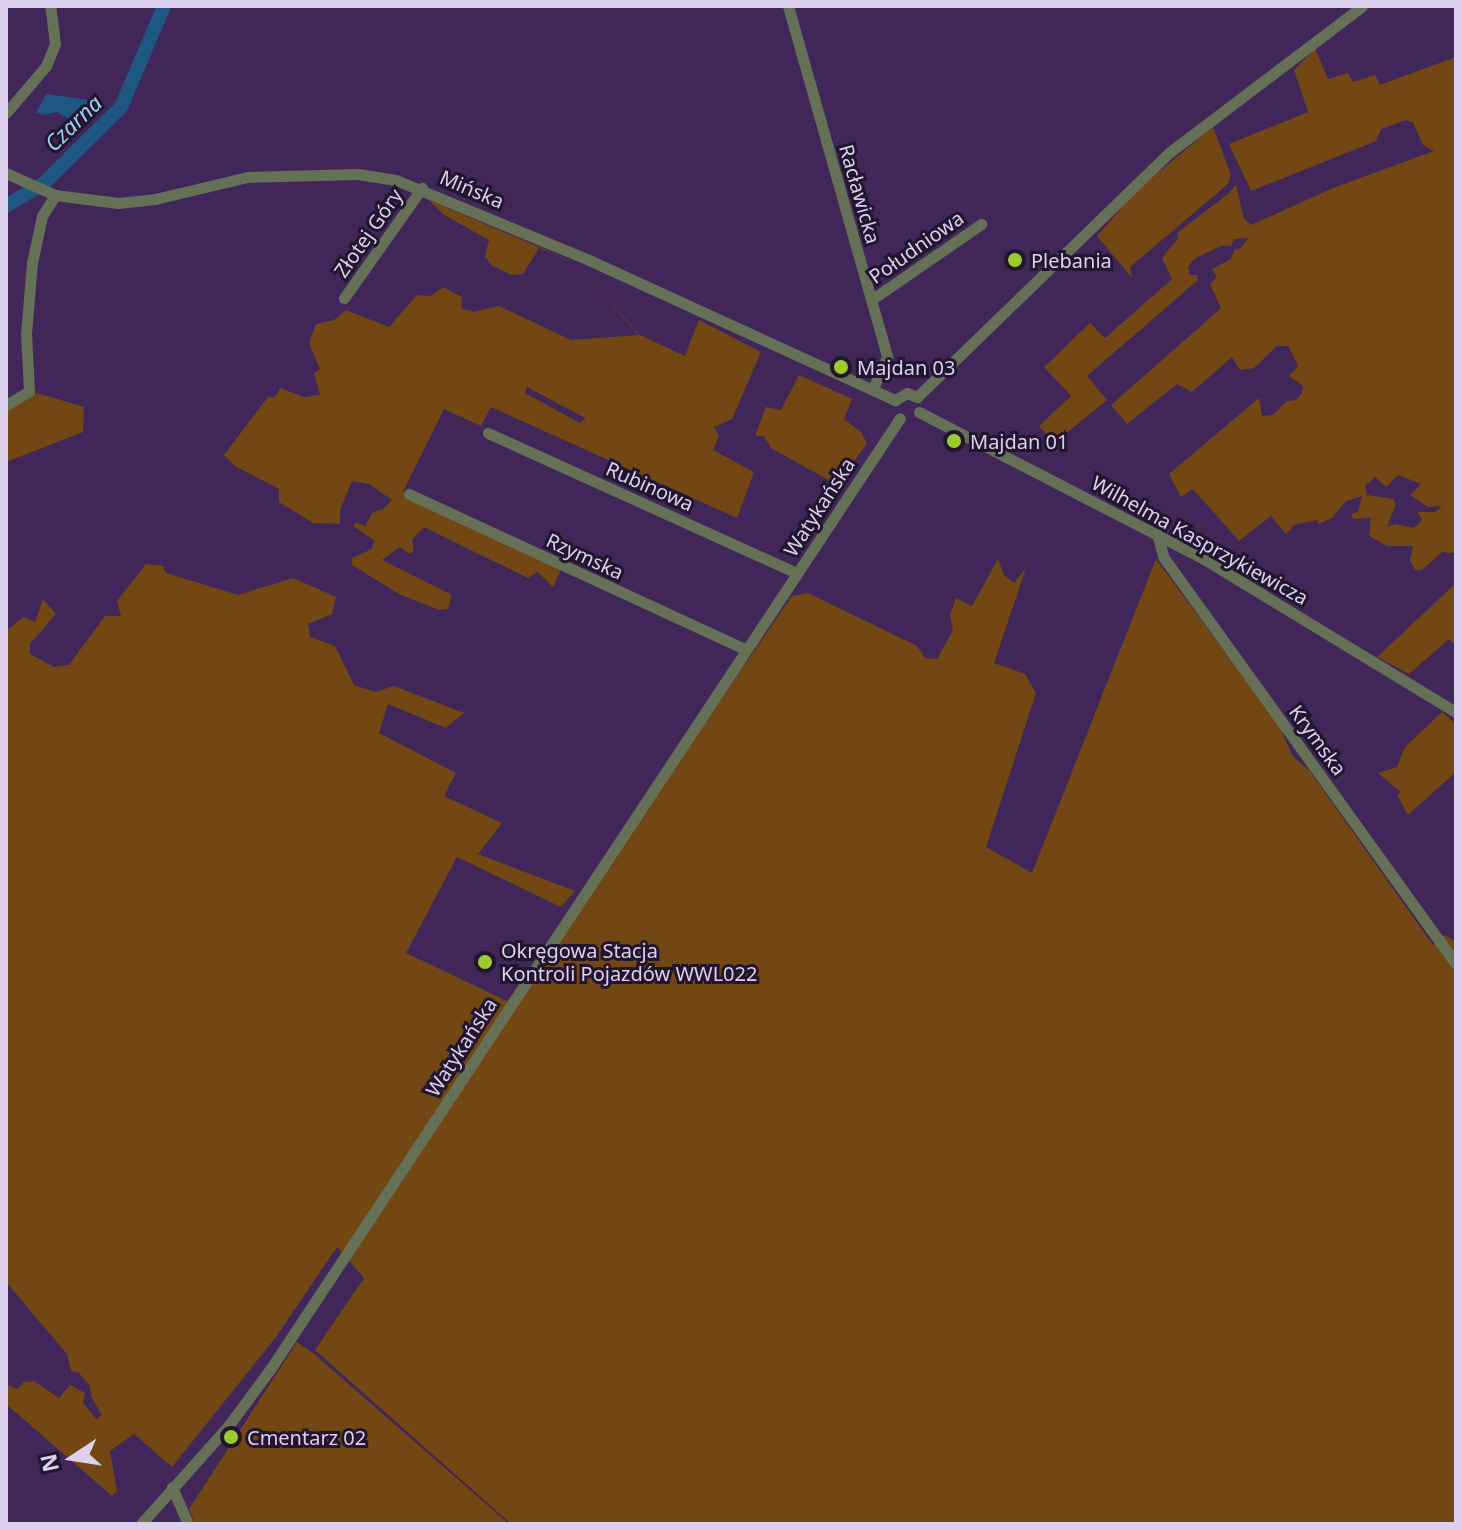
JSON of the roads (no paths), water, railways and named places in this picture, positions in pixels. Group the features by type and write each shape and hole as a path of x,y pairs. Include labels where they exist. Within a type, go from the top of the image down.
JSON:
{"street":[{"path":"6,113 46,66 55,44 50,6"},
{"name":"Racławicka","path":"788,6 887,357 872,390"},
{"path":"917,397 1170,152 1362,6"},
{"name":"Mińska","path":"6,173 50,194 93,201 139,202 247,177 318,174 358,174 422,188 589,260 895,400"},
{"name":"Złotej Góry","path":"344,298 422,188"},
{"path":"6,405 29,391 26,334 32,263 50,194"},
{"name":"Południowa","path":"871,300 981,224"},
{"path":"907,393 917,397 919,412 913,418 900,418 894,410 895,400 907,393"},
{"name":"Wilhelma Kasprzykiewicza","path":"919,412 1231,574 1456,712"},
{"name":"Watykańska","path":"141,1524 229,1425 271,1368 900,418"},
{"name":"Rubinowa","path":"488,433 797,573"},
{"name":"Rzymska","path":"409,494 746,650"},
{"name":"Krymska","path":"1157,534 1164,558 1456,964"},
{"path":"172,1487 188,1524"}],"water":[{"path":"46,94 88,100 87,106 76,123 57,112 36,113"}],"waterway":[{"name":"Czarna","path":"6,206 44,183 121,107 164,6"}],"place":[{"name":"Plebania","path":"1015,260"},
{"name":"Majdan 03","path":"841,367"},
{"name":"Majdan 01","path":"954,441"},
{"name":"Okręgowa Stacja Kontroli Pojazdów WWL022","path":"485,962"},
{"name":"Cmentarz 02","path":"231,1437"}]}
